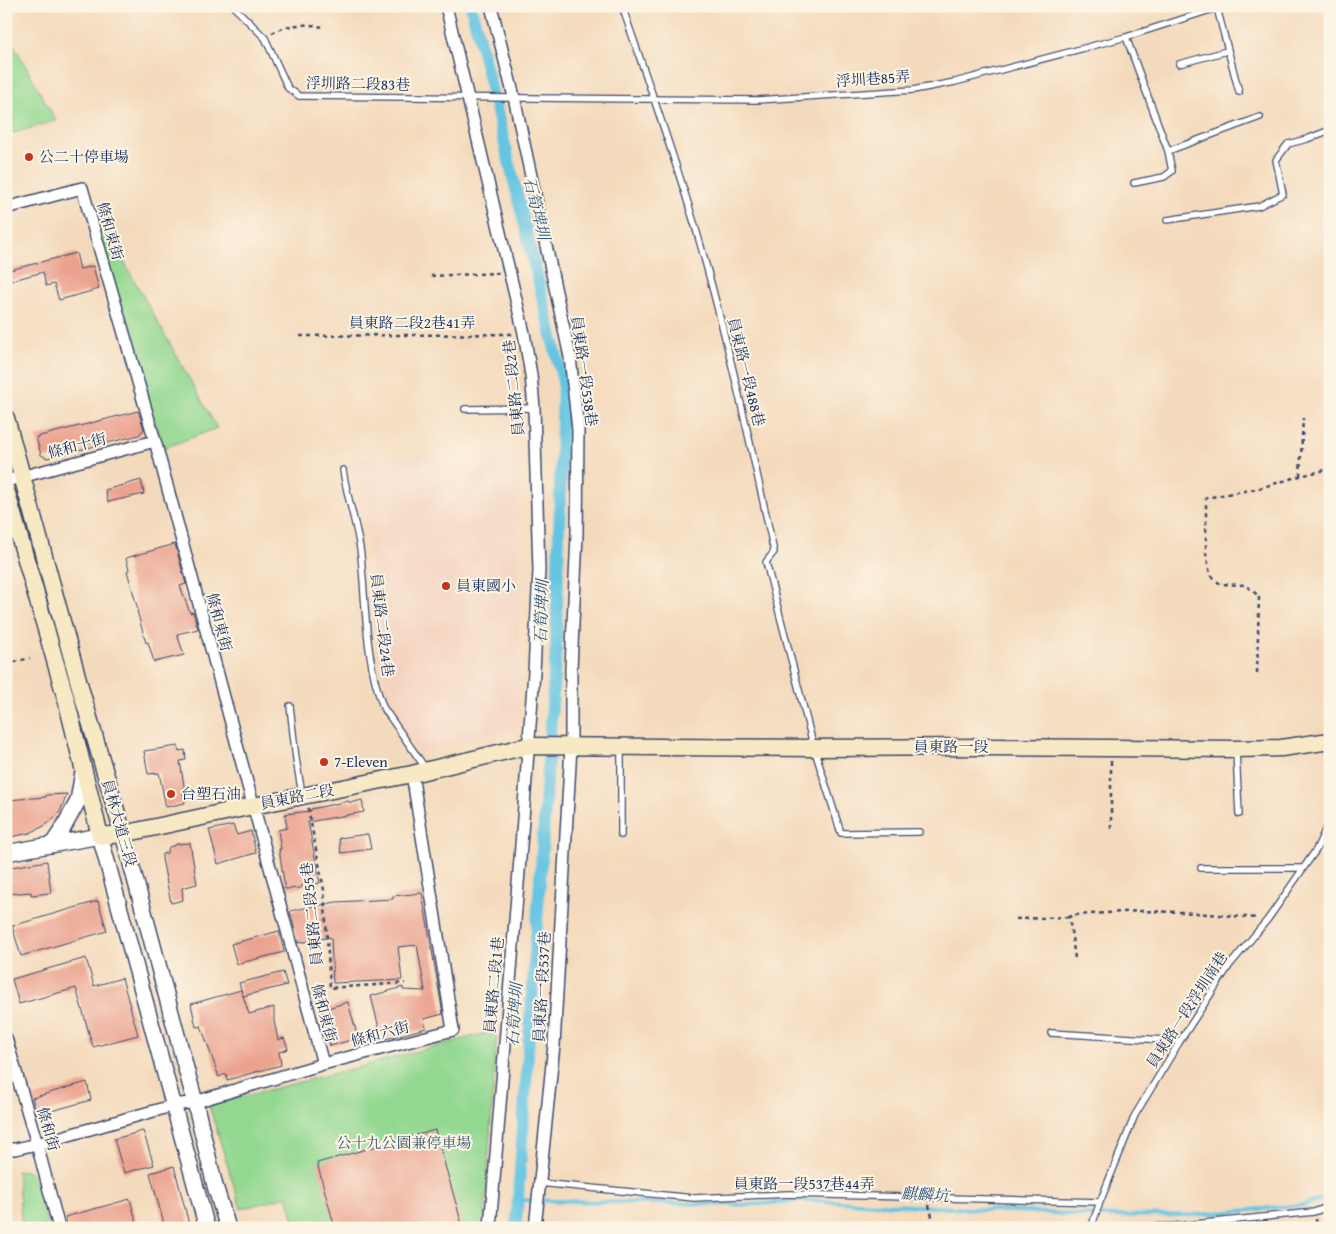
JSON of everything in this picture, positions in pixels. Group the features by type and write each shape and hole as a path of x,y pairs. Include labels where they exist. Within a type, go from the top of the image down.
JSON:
{"main road":[{"name":"員林大道三段","path":"6,418 14,479 82,694 123,834"},
{"name":"員林大道三段","path":"6,490 46,624 100,836"},
{"name":"員東路一段","path":"527,746 1236,749 1281,748 1330,741"},
{"name":"員東路二段","path":"100,836 123,834 419,773 527,746"}],"street":[{"name":"員東路二段2巷","path":"446,6 524,333 531,375 534,408 539,570 534,672 527,746"},
{"name":"員東路一段538巷","path":"491,6 514,97 570,357 578,430 577,534 571,669 571,747"},
{"name":"條和東街","path":"6,208 82,188 155,441 323,1064"},
{"name":"條和十街","path":"14,479 155,441"},
{"name":"員東路二段1巷","path":"490,1228 520,859 527,746"},
{"name":"員東路一段537巷","path":"536,1228 554,1045 571,747"},
{"path":"52,845 78,801 83,772"},
{"name":"條和六街","path":"6,1149 16,1149 37,1144 174,1105 196,1102 323,1064 453,1030 419,773"},
{"name":"員林大道三段","path":"123,834 196,1102 215,1186 228,1228"},
{"name":"員林大道三段","path":"100,836 207,1228"},
{"name":"員東路二段","path":"6,854 100,836"},
{"name":"條和街","path":"6,1038 59,1228"}],"lane":[{"name":"浮圳路二段83巷","path":"236,6 236,9 265,38 288,88 299,96 514,97"},
{"name":"員東路一段488巷","path":"622,6 700,242 736,377 774,552 766,562 814,748"},
{"path":"1195,6 1198,14"},
{"name":"浮圳巷85弄","path":"514,97 757,100 914,90 955,82 1126,38 1220,7"},
{"path":"1220,7 1227,52 1239,92"},
{"path":"1126,38 1168,151 1172,171 1164,177 1134,183"},
{"path":"1179,64 1227,52"},
{"path":"1168,151 1260,117"},
{"path":"1166,220 1259,206 1283,194 1276,160 1288,144 1330,130"},
{"path":"465,409 534,408"},
{"name":"員東路二段24巷","path":"343,470 361,553 370,654 380,698 419,773"},
{"path":"290,706 296,759 303,796"},
{"path":"621,747 621,835"},
{"path":"814,748 842,833 919,832"},
{"path":"1236,749 1239,814"},
{"name":"員東路一段浮圳南巷","path":"1091,1228 1135,1114 1180,1040 1229,966 1268,919 1316,850 1330,820"},
{"path":"1201,868 1303,868"},
{"path":"1051,1033 1180,1040"},
{"name":"員東路一段537巷44弄","path":"539,1183 694,1198 789,1194 1100,1202"},
{"path":"1122,1228 1175,1226 1314,1212 1330,1206"}],"path":[{"path":"265,38 289,26 302,24 322,27"},
{"path":"431,276 510,274"},
{"path":"1326,304 1330,313"},
{"name":"員東路二段2巷41弄","path":"300,336 524,333"},
{"path":"1300,476 1302,418"},
{"path":"1257,673 1258,596 1245,585 1220,584 1210,574 1206,553 1206,498 1260,488 1330,469"},
{"path":"6,664 30,658"},
{"path":"1111,749 1111,829"},
{"name":"員東路二段55巷","path":"303,796 309,814 324,890 330,988"},
{"path":"1016,919 1139,911 1182,912 1268,919"},
{"path":"1069,917 1074,958"},
{"path":"302,989 405,983"},
{"path":"927,1198 935,1228"}],"shaded area":[{"name":"員東國小","path":"519,450 518,727 420,754 388,710 378,642 367,529 346,458"}],"green space":[{"path":"6,31 56,121 6,135"},
{"path":"87,196 217,428 162,449"},
{"name":"公十九公園兼停車場","path":"497,1030 484,1228 296,1228 287,1196 241,1209 209,1105"},
{"path":"17,1170 28,1171 36,1184 49,1228 22,1228"}],"building":[{"path":"76,253 80,269 93,266 99,289 59,300 54,284 46,286 43,272 6,282 6,271"},
{"path":"138,411 144,429 139,435 47,458 41,455 36,437"},
{"path":"141,480 144,494 108,502 105,490"},
{"path":"175,544 186,584 180,586 190,613 193,612 198,629 177,634 184,655 154,662 148,642 146,643 137,611 127,571 129,570 126,558"},
{"path":"178,746 179,751 185,750 186,760 180,761 185,803 166,807 159,773 148,774 144,751"},
{"path":"67,794 60,812 46,825 30,833 6,838 6,800"},
{"path":"362,800 364,812 308,822 320,883 301,886 301,888 285,889 278,830 287,828 285,814 311,811 311,809"},
{"path":"233,825 237,835 251,831 256,853 218,864 209,830"},
{"path":"368,834 371,849 341,853 339,838"},
{"path":"190,843 197,884 182,888 183,900 171,903 162,854 167,853 169,847 176,844"},
{"path":"47,861 51,893 31,895 31,892 6,894 6,868"},
{"path":"422,893 443,1014 424,1019 426,1028 382,1040 371,996 403,987 403,990 425,991 417,945 398,947 402,980 333,983 331,937 298,943 290,911 336,902 393,899 393,896"},
{"path":"98,901 107,931 21,956 12,926"},
{"path":"279,931 284,952 237,964 231,944"},
{"path":"86,958 94,986 122,978 138,1035 93,1047 76,988 19,1004 12,979"},
{"path":"283,972 287,985 243,996 239,983"},
{"path":"241,990 249,1014 274,1007 274,1021 278,1040 284,1038 288,1049 279,1052 281,1065 227,1080 226,1074 219,1077 201,1026 196,1027 191,1004"},
{"path":"348,1002 358,1038 330,1046 321,1010"},
{"path":"87,1082 91,1100 37,1115 32,1098"},
{"path":"435,1130 463,1228 335,1228 317,1163"},
{"path":"143,1131 154,1165 124,1173 114,1139"},
{"path":"174,1166 190,1228 165,1228 150,1173"},
{"path":"130,1199 138,1228 68,1228 65,1217"}],"waterway":[{"name":"石筍埤圳","path":"471,6 563,382 556,647 516,1228"},
{"name":"麒麟坑","path":"518,1200 749,1205 806,1200 1103,1216 1194,1215 1304,1205 1330,1196"}],"place":[{"name":"公二十停車場","path":"29,157"},
{"name":"員東國小","path":"446,586"},
{"name":"7-Eleven","path":"324,762"},
{"name":"台塑石油","path":"171,794"}]}
